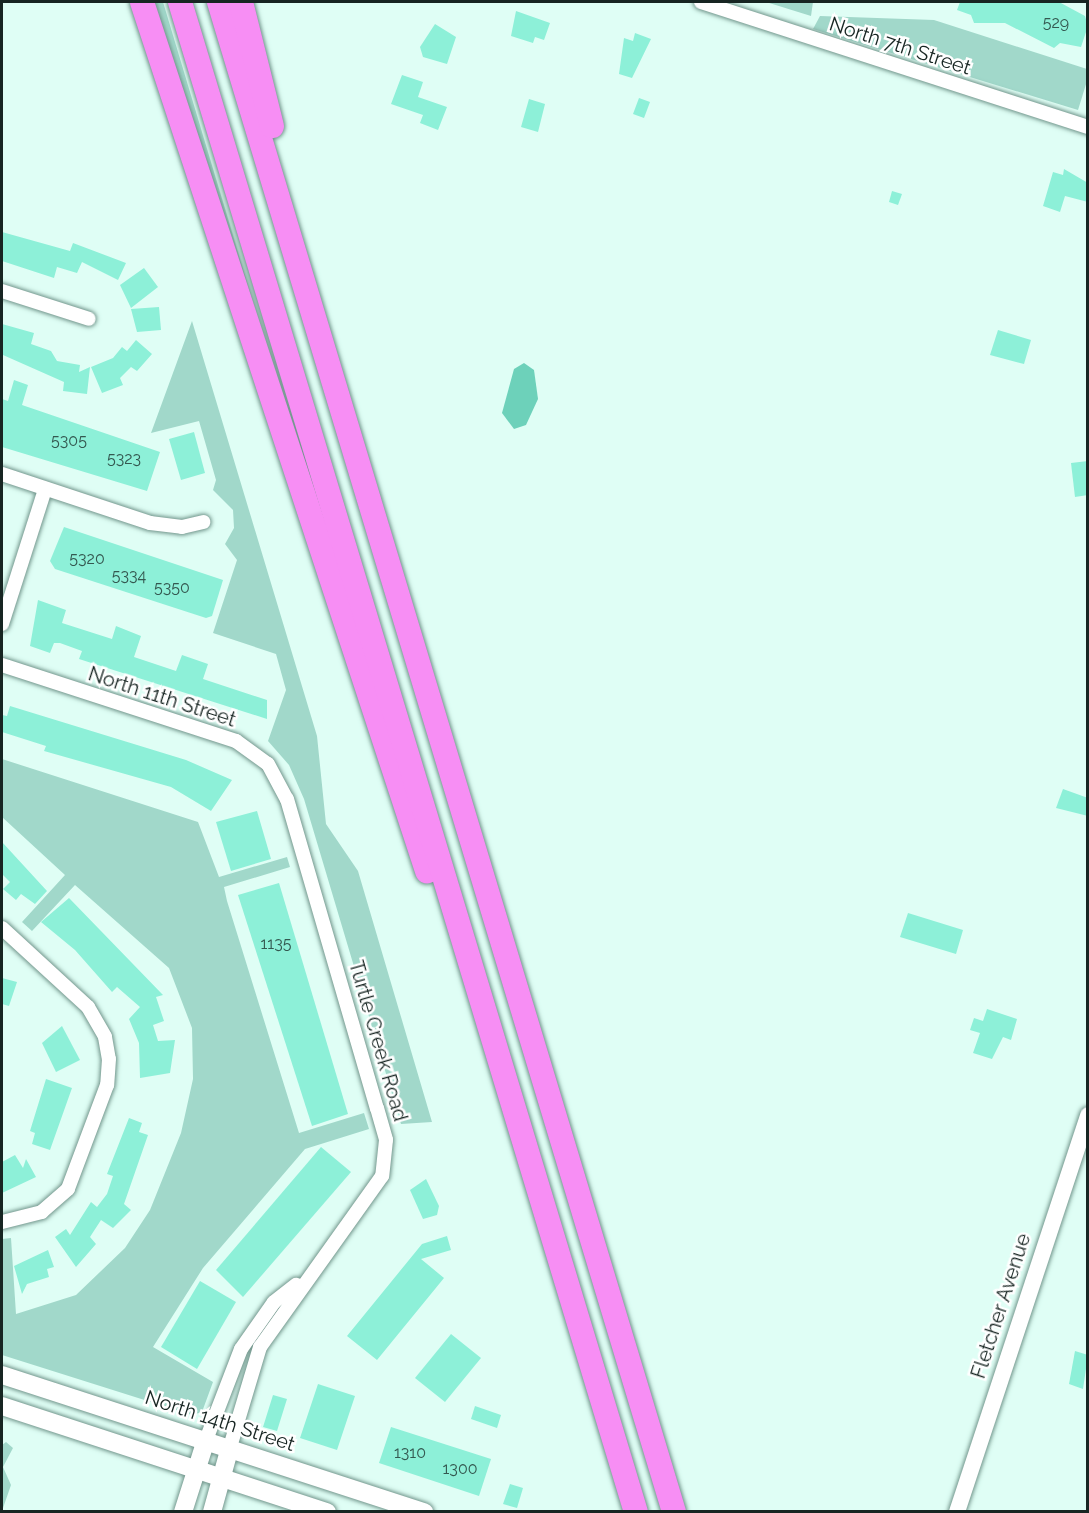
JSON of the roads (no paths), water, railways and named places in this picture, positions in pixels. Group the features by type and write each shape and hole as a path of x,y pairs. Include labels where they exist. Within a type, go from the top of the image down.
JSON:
{"highway":[{"path":"142,2 396,787 513,1101"},
{"path":"180,2 636,1512"},
{"path":"219,2 674,1512"},
{"path":"241,2 328,364"}],"main road":[{"name":"North 14th Street","path":"2,1375 230,1446 424,1512"},
{"path":"2,1406 327,1512"},
{"path":"183,1512 206,1440"},
{"path":"212,1512 230,1446"}],"street":[{"name":"North 7th Street","path":"700,2 1088,127"},
{"path":"2,291 89,319"},
{"path":"2,474 158,525 203,522"},
{"path":"2,624 45,489"},
{"name":"North 11th Street","path":"2,665 236,741 268,764 287,799"},
{"name":"Turtle Creek Road","path":"230,1446 260,1347 307,1276 377,1187 386,1140 287,799"},
{"path":"2,928 88,1007 107,1045 107,1085 77,1174 56,1202 34,1214 2,1222"},
{"name":"Fletcher Avenue","path":"957,1512 1088,1115"},
{"name":"Turtle Creek Road","path":"206,1440 241,1349 274,1302 307,1276"}]}
